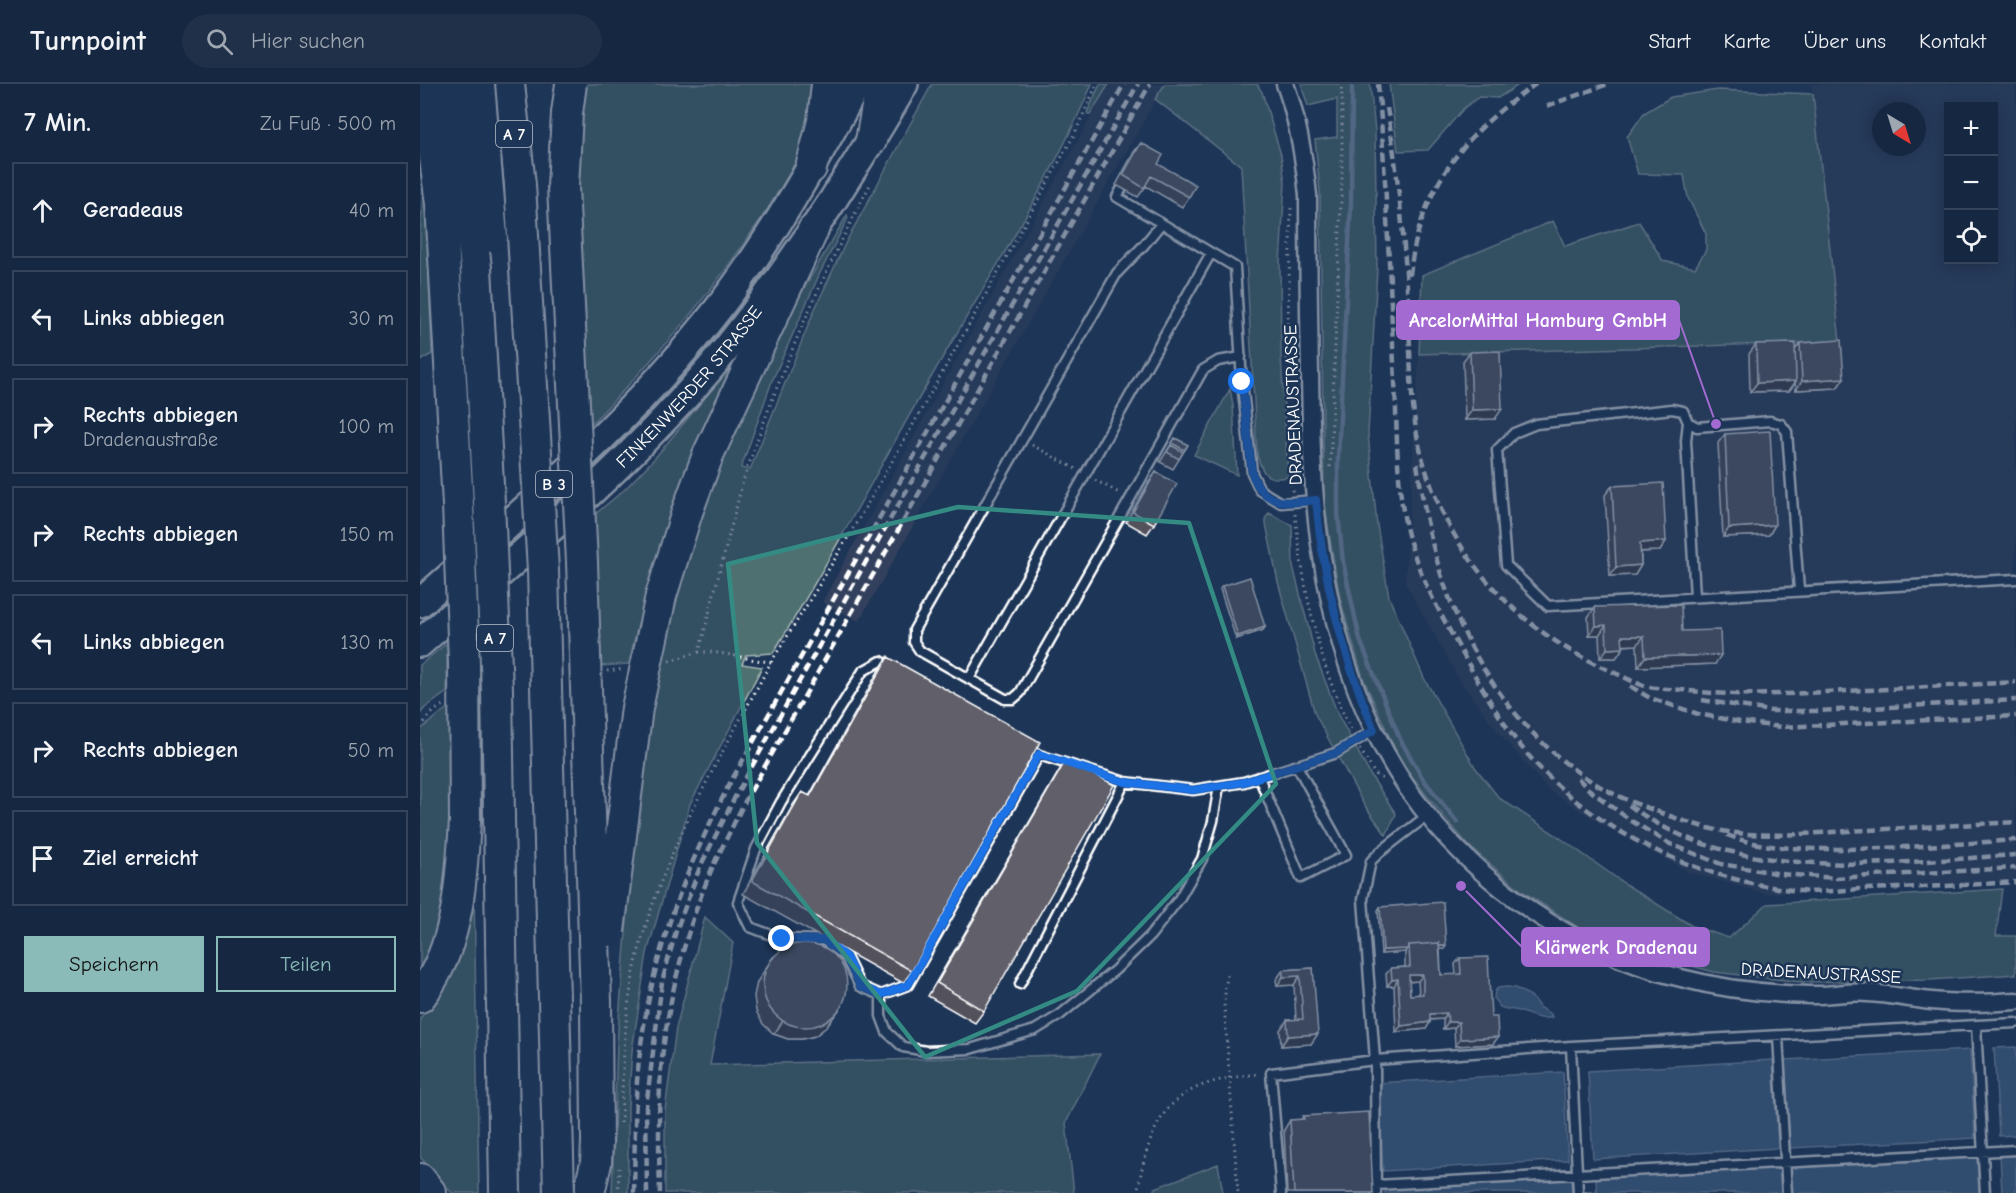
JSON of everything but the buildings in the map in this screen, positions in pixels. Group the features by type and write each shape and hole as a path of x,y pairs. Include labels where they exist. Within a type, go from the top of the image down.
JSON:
{"highway":[{"path":"420,997 441,962 451,935 461,880 465,821 464,663 458,494 441,204 425,84"},
{"name":"A 7","path":"455,84 476,268 489,502 497,689 505,1193"},
{"name":"A 7","path":"479,84 500,344 511,558 517,810 521,1193"},
{"name":"A 7","path":"509,84 520,185 543,570 559,1193"},
{"path":"571,84 564,155 564,199 582,562 596,1002 597,1142 596,1163 589,1193"},
{"path":"811,168 823,121 827,84"},
{"path":"871,141 881,84"},
{"path":"596,1002 611,917 637,708 661,596 687,512 708,455 813,230"},
{"path":"420,1179 431,1193"}],"main road":[{"name":"FINKENWERDER STRASSE","path":"420,603 562,477 632,408 672,364 732,291 765,244 811,168 857,84"},
{"name":"FINKENWERDER STRASSE","path":"420,643 571,511 682,399 756,312 871,141 904,84"}],"street":[{"name":"DRADENAUSTRASSE","path":"1285,84 1297,118 1308,195 1311,449 1321,551 1336,622 1356,687 1374,730 1406,786 1428,815 1455,846 1511,896 1565,932 1623,961 1682,978 1744,990 1811,995 1865,992 1935,1001 2016,1001"}],"lane":[{"path":"1122,188 1117,197 1235,267 1241,357 1252,473 1255,483 1260,490 1281,502 1316,500"},
{"path":"1161,224 1118,273 914,630 914,642 920,651 1005,699 1013,699 1020,693 1203,370 1218,361 1241,357"},
{"path":"969,679 1211,253"},
{"path":"1695,596 1686,441 1688,422 1683,411 1672,409 1536,424 1514,434 1497,450 1506,565 1548,606 2016,579"},
{"path":"1688,422 1697,427 1770,421 1781,424 1787,432 1799,591"},
{"path":"901,673 881,661 863,671 781,802 756,849 738,902 750,927 782,939 824,940 846,957 860,986 881,995 908,985 1039,754"},
{"path":"1020,743 1039,754 1125,782 1193,790 1259,777 1297,766 1336,753 1374,730"},
{"path":"1259,777 1301,878 1346,855 1297,766"},
{"path":"1020,984 1125,782"},
{"path":"881,995 881,1016 887,1032 903,1047 926,1051 970,1049 1035,1030 1060,1015 1150,936 1179,899 1202,859 1213,821 1219,786"},
{"path":"1428,815 1371,861 1363,899 1375,1060 1376,1189 1577,1174 2016,1150"},
{"path":"1281,1193 1271,1073 1375,1060 1571,1046 2016,1023"},
{"path":"1976,1025 1984,1193"},
{"path":"1778,1036 1787,1193"},
{"path":"1571,1046 1578,1193"}],"path":[{"path":"621,1126 624,1058 632,983 642,938 659,887 693,808 771,662 823,582 1069,145 1097,84"},
{"path":"1330,467 1341,178 1341,84"},
{"path":"699,652 717,652 771,662"},
{"path":"1227,975 1224,1004 1238,1193"},
{"path":"1137,1193 1144,1156 1153,1131 1168,1109 1182,1095 1196,1086 1229,1077 1271,1073"},
{"path":"618,1193 620,1159"}],"highlighted area":[{"path":"958,507 1189,523 1276,784 1077,991 925,1057 757,843 728,564"}],"shaded area":[{"path":"1109,84 1165,84 859,621 822,602"},
{"path":"1811,84 2016,84 2016,881 1766,894 1690,873 1607,828 1548,790 1497,731 1458,678 1405,583 1419,354 1839,342"},
{"path":"1498,988 1515,988 1531,996 1540,1008 1552,1017 1538,1018 1500,1007 1494,999 1495,991"},
{"path":"2016,1047 2016,1135 1999,1136 1994,1048"},
{"path":"1970,1050 1975,1138 1790,1148 1785,1060"},
{"path":"1773,1060 1778,1148 1593,1159 1588,1071"},
{"path":"1563,1072 1568,1160 1383,1171 1378,1083"},
{"path":"2000,1156 2016,1156 2016,1193 2002,1193"},
{"path":"1977,1158 1979,1193 1792,1193 1791,1168"},
{"path":"1779,1168 1781,1193 1597,1193 1596,1178"},
{"path":"1571,1179 1572,1193 1385,1193 1385,1189"}],"green space":[{"path":"581,84 815,84 811,115 798,157 768,209 696,307 655,356 588,427 578,181"},
{"path":"932,84 1092,84 1057,159 1037,195 794,619 773,653 746,655 742,664 762,667 690,804 647,953 632,1051 628,1106 628,1193 612,1193 617,1043 629,896 650,718 676,580 715,463 793,307 847,215 848,218 820,273 772,381 741,468 750,470 814,311 846,242"},
{"path":"1100,84 1109,84 1090,115 1087,113"},
{"path":"1165,84 1257,84 1262,92 1281,155 1285,183 1280,263 1281,355 1288,477 1274,478 1266,475 1257,455 1241,166 1155,99"},
{"path":"1301,84 1370,84 1375,131 1377,268 1368,434 1377,525 1389,597 1424,678 1475,767 1499,798 1625,884 1692,926 1729,938 1767,904 2002,889 1996,936 2016,936 2016,974 1930,980 1801,982 1714,972 1644,953 1585,932 1522,891 1469,846 1427,796 1400,760 1363,678 1340,599 1324,502 1320,191 1315,140 1337,137 1337,99 1308,106"},
{"path":"1389,84 1520,84 1498,98 1479,97 1464,108 1428,150 1398,151"},
{"path":"1718,90 1813,94 1840,342 1419,354 1422,275 1553,221 1565,246 1639,222 1663,261 1695,268 1706,250 1706,234 1688,198 1684,175 1638,174 1627,137 1644,113 1671,97"},
{"path":"423,194 426,194 432,354 420,361 420,232"},
{"path":"743,352 678,506 650,584 629,664 599,666 593,516 625,489 654,459"},
{"path":"1230,389 1233,405 1237,475 1194,455"},
{"path":"1269,513 1292,525 1293,566 1315,654 1338,715 1371,776 1396,814 1386,835 1363,803 1315,714 1278,582 1265,519"},
{"path":"447,643 447,692 420,714 420,665"},
{"path":"451,705 449,864 439,925 420,973 420,730"},
{"path":"474,891 479,1193 452,1193 420,1157 420,1018 441,993"},
{"path":"705,917 733,943 710,1065 1100,1054 1066,1123 1074,1193 665,1193 665,1110 676,1028"},
{"path":"1218,1164 1223,1193 1154,1193 1155,1188"}],"waterway":[{"path":"1352,84 1351,203 1338,457 1338,513 1343,562 1360,640 1400,739 1423,779 1457,822"}],"railway":[{"path":"634,1193 636,1093 644,1022 671,917 698,850 730,783 1124,84"},
{"path":"647,1193 646,1107 662,982 676,931 700,867 736,795 863,567 1138,84"},
{"path":"714,864 743,805 1150,84"},
{"path":"1378,84 1386,195 1398,469 1405,522 1417,562 1434,601 1474,674 1510,732 1537,765 1601,820 1638,842 1677,860 1717,874 1758,884 1808,892 2016,882"},
{"path":"1410,275 1415,244 1424,215 1435,189 1450,164 1488,121 1536,84"},
{"path":"1547,106 1608,84"},
{"path":"1387,108 1402,230 1411,386 1417,435 1427,474 1442,511 1460,544 1483,576 1509,604 1538,629 1571,651 1635,682 1654,688 1771,694 2016,682"},
{"path":"1417,464 1427,523 1436,557 1447,593 1462,628 1480,662 1501,694 1525,724 1551,751 1581,775 1614,794 1651,809 1704,827 1742,834 1796,834 2016,822"},
{"path":"1630,686 1650,698 1698,714 1781,727 2016,716"},
{"path":"1702,700 1771,711 1816,711 2016,700"},
{"path":"1578,778 1587,788 1630,820 1670,844 1721,864 1781,874 1836,878 2016,868"},
{"path":"1629,805 1671,831 1717,848 1765,858 1816,863 1867,864 2016,855"},
{"path":"1727,835 1765,845 1819,849 2016,840"},
{"path":"660,1193 660,1084 668,1016 688,934 717,857"}],"place":[{"name":"ArcelorMittal Hamburg GmbH","path":"1716,424"},
{"name":"Klärwerk Dradenau","path":"1461,886"}],"route":[{"path":"782,939 824,940 846,957 860,986 881,995 908,985 1039,754 1125,782 1193,790 1244,782 1336,753 1374,730 1356,687 1338,631 1321,551 1316,500 1281,502 1260,490 1255,483 1242,382"}]}
